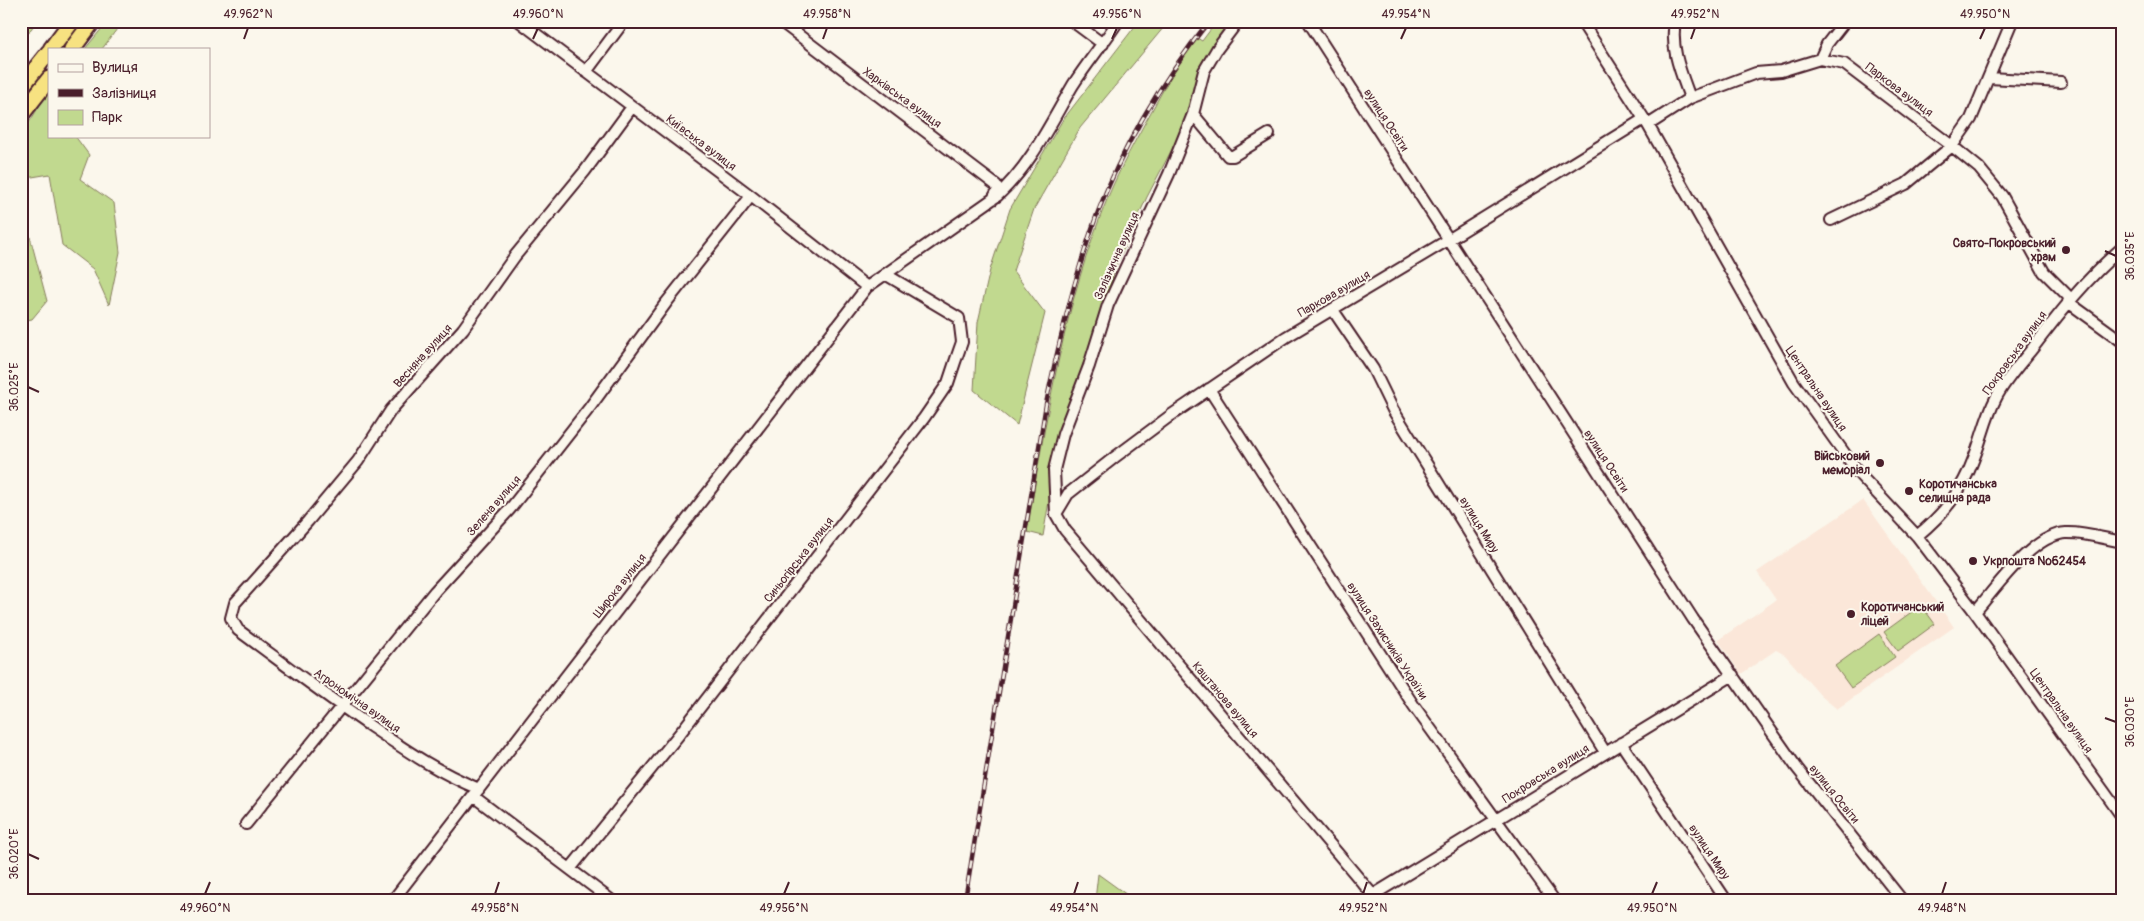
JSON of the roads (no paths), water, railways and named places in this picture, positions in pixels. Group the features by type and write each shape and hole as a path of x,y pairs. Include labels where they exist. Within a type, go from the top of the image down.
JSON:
{"highway":[{"path":"52,48 72,21"},
{"path":"73,48 93,21"},
{"path":"21,87 48,53"},
{"path":"21,115 48,81"}],"street":[{"name":"Київська вулиця","path":"519,21 751,196 867,287"},
{"path":"586,72 624,21"},
{"name":"Харківська вулиця","path":"780,21 840,69 933,137 986,180 996,185 998,190 993,199"},
{"path":"1072,21 1103,44"},
{"name":"Широка вулиця","path":"392,900 867,287 993,199 1012,183 1027,164 1074,83 1118,21"},
{"name":"Залізнична вулиця","path":"1056,514 1054,470 1063,434 1089,366 1108,305 1169,174 1193,114 1204,71 1217,49 1238,21"},
{"name":"вулиця Освіти","path":"1308,21 1693,618 1797,768 1902,900"},
{"name":"Центральна вулиця","path":"1581,21 1646,122 1794,383 1860,475 1916,536 1975,612 2123,818"},
{"path":"1675,21 1673,35 1675,51 1690,98"},
{"path":"1820,59 1828,44 1845,21"},
{"path":"1831,220 1906,184 1952,146 1971,118 2012,21"},
{"name":"Паркова вулиця","path":"1056,514 1068,494 1170,416 1286,337 1646,122 1690,98 1756,73 1781,71 1820,59 1844,64 1979,168 2002,196 2044,272 2069,300 2123,342"},
{"path":"1989,78 2061,82"},
{"name":"Весняна вулиця","path":"231,618 235,603 358,460 391,410 464,328 515,256 585,171 632,107"},
{"path":"1193,114 1224,153 1231,157 1269,134"},
{"name":"Зелена вулиця","path":"246,824 435,591 510,509 590,407 666,303 751,196"},
{"name":"Покровська вулиця","path":"1916,536 1938,518 1955,496 1972,464 1997,396 2069,300 2095,271 2123,248"},
{"name":"Синьогірська вулиця","path":"570,869 681,732 828,544 924,418 948,383 962,342 958,318 885,274"},
{"name":"вулиця Миру","path":"1333,310 1372,369 1393,410 1605,752"},
{"name":"вулиця Захисників України","path":"1209,389 1414,706 1554,900"},
{"name":"Каштанова вулиця","path":"1056,514 1065,530 1375,897"},
{"path":"1975,612 2043,540 2067,533 2123,542"},
{"name":"Агрономічна вулиця","path":"231,618 238,630 342,707 424,763 476,792 611,900"},
{"name":"Покровська вулиця","path":"1375,897 1605,752 1733,675"},
{"name":"вулиця Миру","path":"1621,743 1726,900"}],"railway":[{"path":"965,900 1046,404 1074,286 1096,217 1118,165 1160,90 1209,21"}],"place":[{"name":"Свято-Покровський храм","path":"2066,250"},
{"name":"Військовий меморіал","path":"1880,463"},
{"name":"Коротичанська селищна рада","path":"1909,491"},
{"name":"Укрпошта №62454","path":"1973,561"},
{"name":"Коротичанський ліцей","path":"1851,614"}]}
